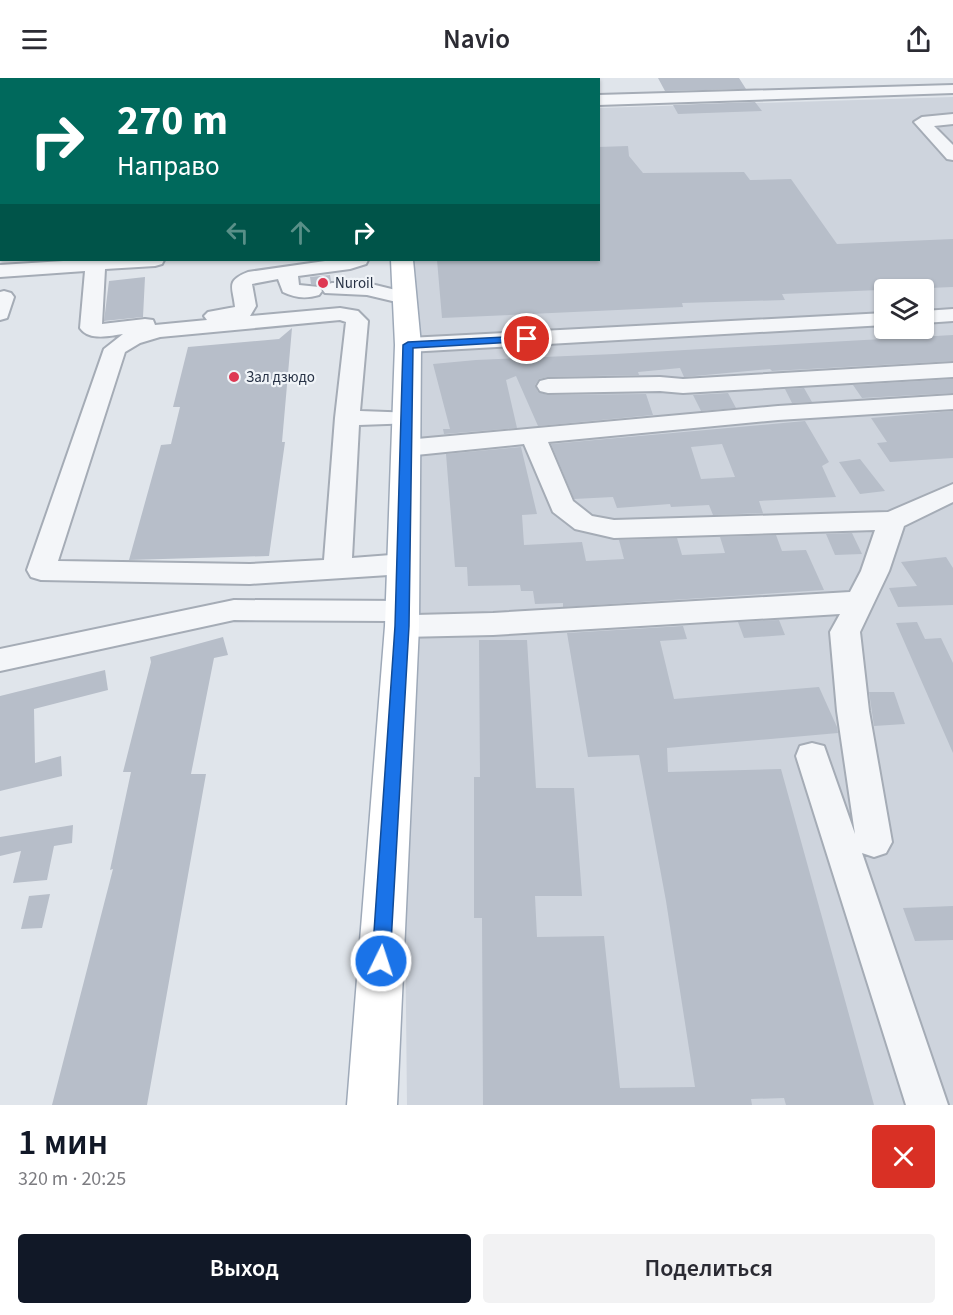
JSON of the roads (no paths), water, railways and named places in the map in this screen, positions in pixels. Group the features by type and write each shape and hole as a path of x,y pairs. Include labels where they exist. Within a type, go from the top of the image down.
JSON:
{"main road":[{"path":"372,1105 403,619 408,345 402,261"}],"street":[{"path":"600,84 637,99"},
{"path":"600,100 953,89"},
{"path":"654,99 670,114"},
{"path":"600,107 615,100"},
{"path":"925,105 949,119"},
{"path":"949,119 922,122 953,155"},
{"path":"0,271 136,261"},
{"path":"96,263 90,321 91,328 100,331 242,312 246,306 241,288 243,281 255,276 356,261"},
{"path":"287,272 290,288 297,291 367,289 405,298"},
{"path":"0,298 4,297 0,314"},
{"path":"337,568 347,418 357,321 351,315 340,314 170,330 132,338 116,349 41,570 250,574 404,564"},
{"path":"934,316 953,315"},
{"path":"408,345 874,320"},
{"path":"548,386 660,384 682,386 953,370"},
{"path":"820,379 840,409"},
{"path":"660,384 675,423"},
{"path":"347,418 406,433 533,436 840,409 953,402"},
{"path":"533,436 562,506 584,523 614,529 892,521 953,492"},
{"path":"874,842 853,711 845,632 875,571 892,521"},
{"path":"0,660 234,610 493,624 860,602"},
{"path":"812,756 927,1105"}],"place":[{"name":"Nuroil","path":"323,283"},
{"name":"Зал дзюдо","path":"234,377"}]}
